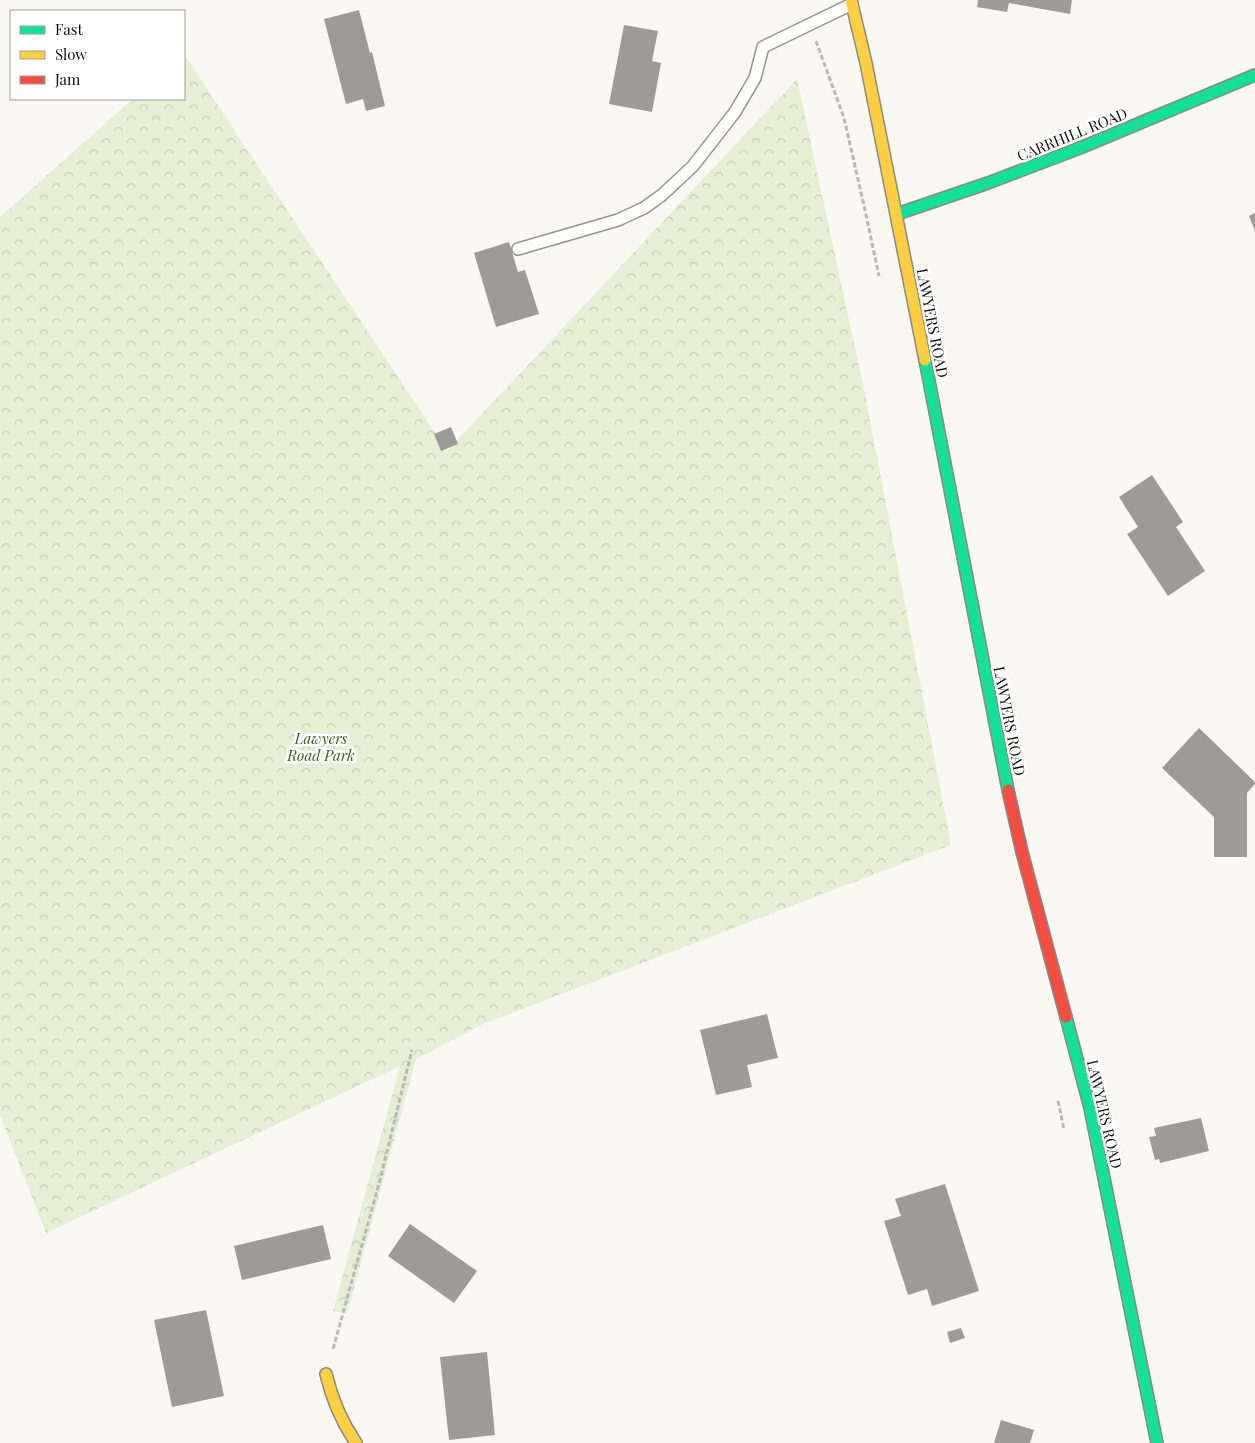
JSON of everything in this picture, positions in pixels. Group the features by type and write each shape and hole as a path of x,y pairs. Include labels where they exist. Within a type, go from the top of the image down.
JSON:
{"main road":[{"name":"LAWYERS ROAD","path":"852,2 897,214 1000,752 1018,833 1090,1108 1157,1443"},
{"name":"CARRHILL ROAD","path":"897,214 988,183 1080,148 1255,75"},
{"path":"326,1374 332,1400 344,1426 356,1443"}],"lane":[{"path":"518,249 618,220 644,208 662,195 692,166 735,112 755,78 763,47 852,2"}],"path":[{"path":"326,1374 380,1180 412,1050"}],"green space":[{"name":"Lawyers Road Park","path":"185,56 447,451 797,79 865,394 951,845 483,1024 416,1059 347,1314 333,1311 400,1066 46,1233 0,1115 0,217 132,100 185,100"}],"building":[{"path":"978,0 1072,0 1070,14 1009,3 1007,12 977,7"},
{"path":"359,10 370,53 372,52 385,106 366,111 363,99 346,104 324,19"},
{"path":"624,25 658,31 652,61 661,63 652,112 609,104"},
{"path":"1255,213 1255,231 1249,216"},
{"path":"509,242 518,272 525,270 539,314 496,327 474,253"},
{"path":"451,427 458,444 441,451 434,434"},
{"path":"1152,475 1183,522 1176,527 1205,571 1168,596 1127,534 1138,527 1119,497"},
{"path":"1199,728 1255,782 1247,793 1247,857 1214,857 1214,817 1162,768"},
{"path":"767,1014 778,1058 747,1065 752,1087 716,1095 700,1030"},
{"path":"1201,1118 1209,1151 1160,1163 1159,1159 1155,1160 1149,1137 1156,1136 1154,1128"},
{"path":"945,1184 979,1291 932,1306 927,1289 908,1295 884,1221 901,1216 895,1199"},
{"path":"410,1224 477,1271 454,1303 388,1256"},
{"path":"323,1225 331,1259 242,1280 234,1246"},
{"path":"206,1310 224,1396 172,1407 154,1320"},
{"path":"961,1328 965,1338 950,1343 947,1332"},
{"path":"487,1352 495,1435 449,1440 440,1357"},
{"path":"1001,1420 1034,1430 1030,1443 994,1443"}],"traffic: fast":[{"path":"897,214 988,183 1080,148 1255,75"},
{"path":"925,360 1008,790"},
{"path":"1066,1017 1090,1108 1157,1443"}],"traffic: slow":[{"path":"851,0 866,63 925,360"},
{"path":"326,1374 338,1410 356,1443"}],"traffic: jam":[{"path":"1008,790 1022,852 1066,1017"}]}
